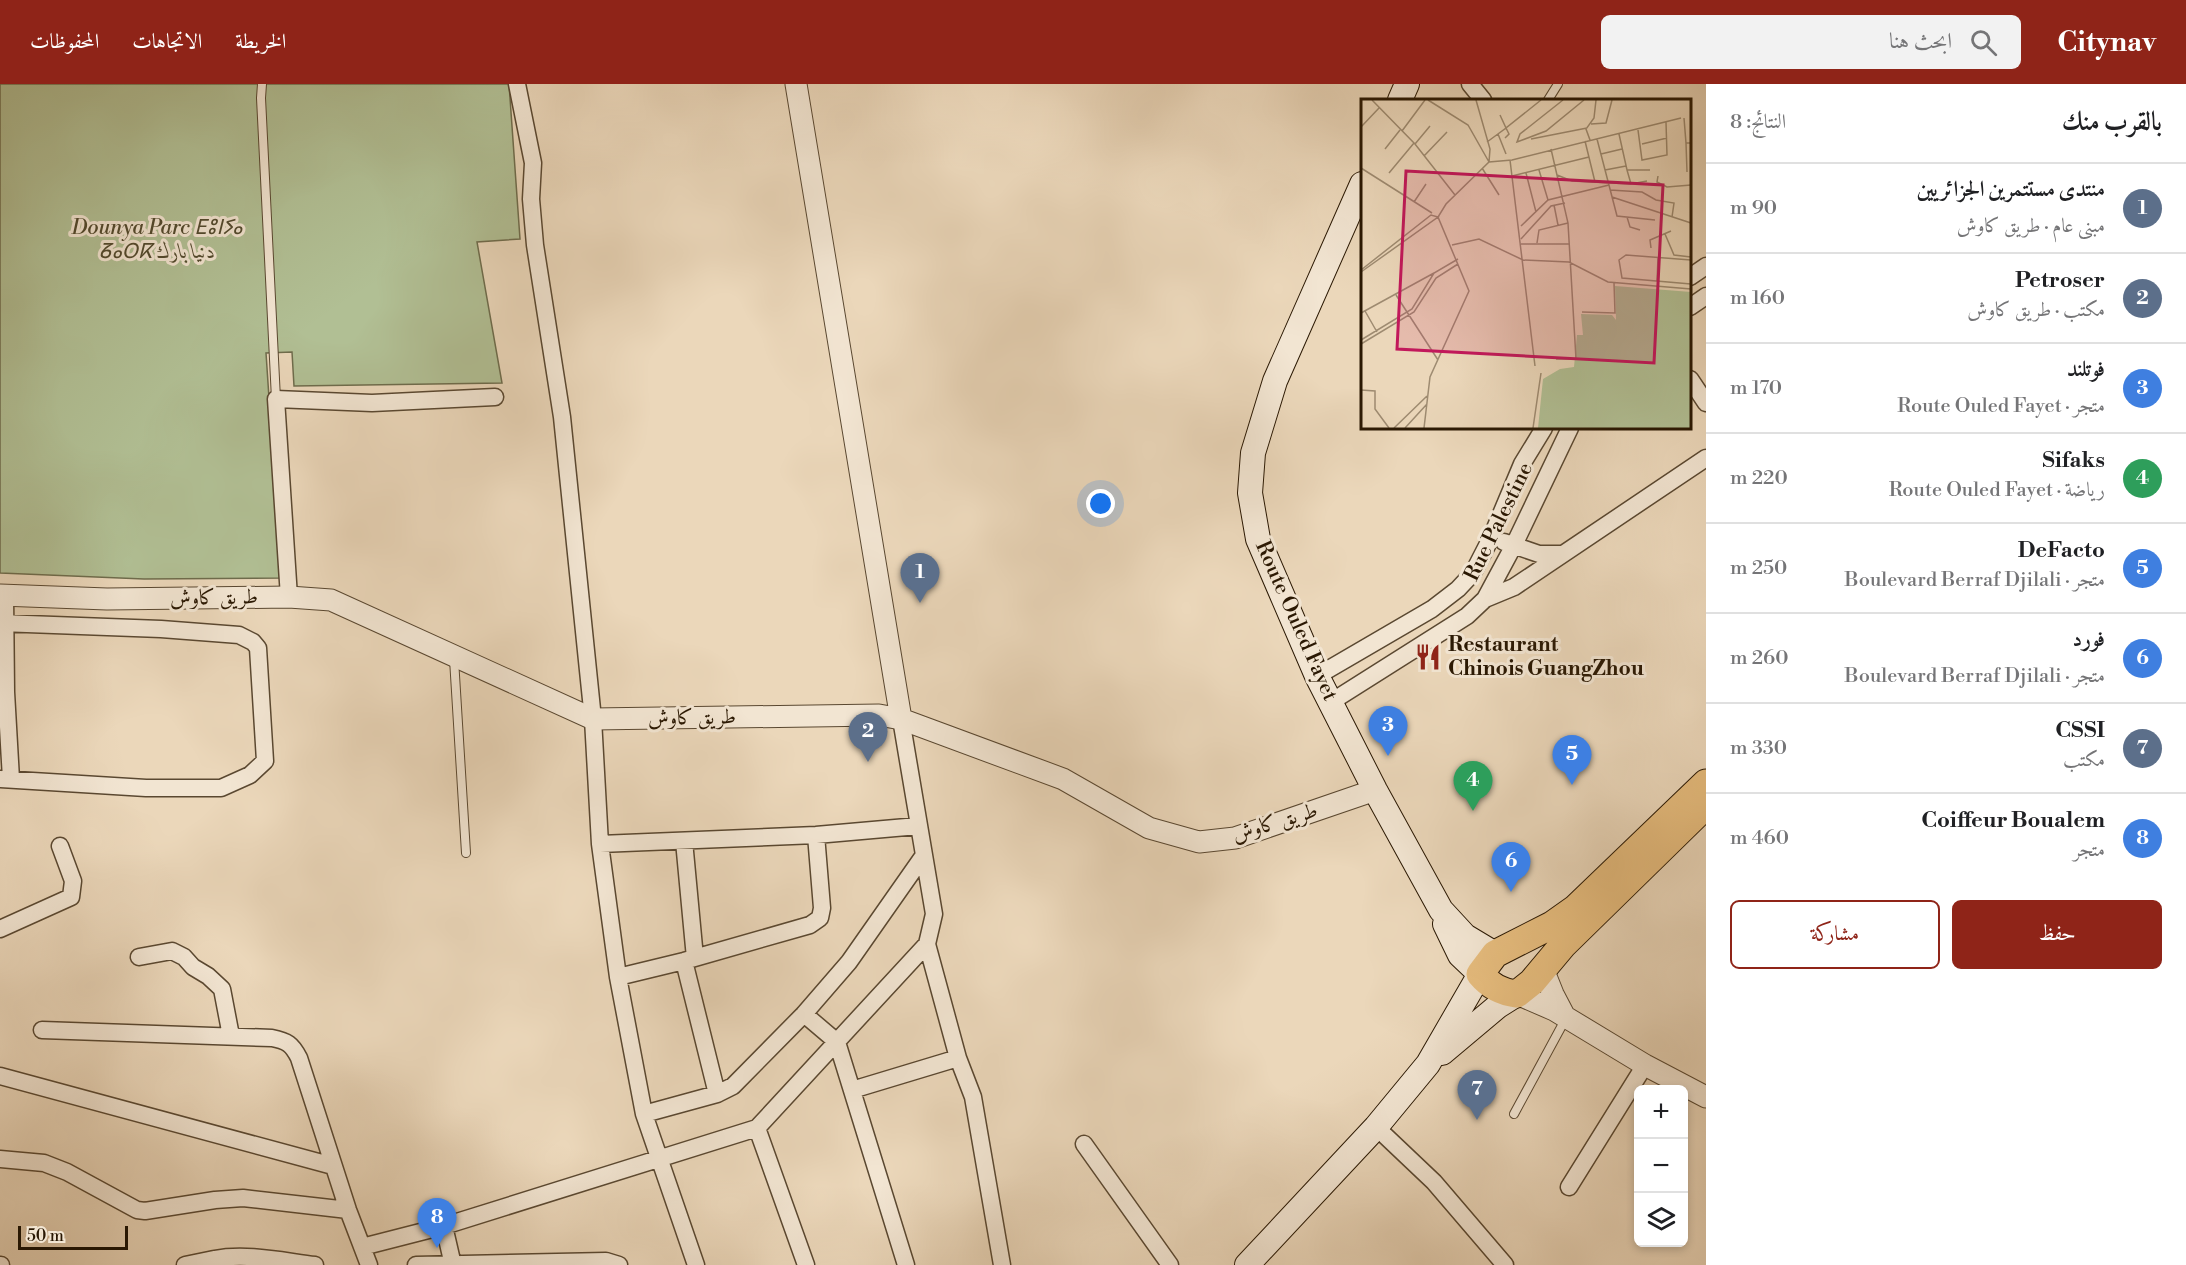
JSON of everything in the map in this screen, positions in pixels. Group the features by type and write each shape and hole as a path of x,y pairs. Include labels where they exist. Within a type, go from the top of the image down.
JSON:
{"highway":[{"path":"1706,783 1576,908 1487,964 1492,986 1517,994 1532,982 1563,945 1706,806"}],"main road":[{"path":"1400,99 1407,84"},
{"name":"Route Ouled Fayet","path":"1361,186 1275,381 1253,453 1250,493 1258,539 1317,676 1375,790 1441,910 1487,964"},
{"path":"1246,1265 1376,1127 1428,1064 1487,964"},
{"path":"1428,1064 1498,1005 1517,994"}],"street":[{"path":"517,84 533,163 531,199 536,245 562,417 593,719 600,844 618,977 644,1114 696,1265"},
{"path":"796,84 934,914 927,944 958,1058 973,1096 1002,1265"},
{"path":"1470,84 1482,99"},
{"path":"1691,276 1706,266"},
{"path":"1691,306 1706,296"},
{"path":"1691,382 1706,403"},
{"path":"289,597 276,399 372,403 495,397"},
{"name":"Rue Palestine","path":"1317,676 1432,609 1458,590 1473,573 1491,538 1522,464 1543,429"},
{"name":"Rue Palestine","path":"1331,702 1467,616 1485,599 1514,545 1570,429"},
{"path":"1485,599 1514,588 1706,458"},
{"path":"1491,538 1539,554 1564,554"},
{"path":"3,595 3,623 6,692 6,779 146,788 221,788 250,775 265,761 258,648 248,639 239,635 161,629 3,623"},
{"name":"طريق كاوش","path":"3,595 107,599 289,597 331,600 593,719 879,715 901,719 1063,779 1149,828 1199,842 1235,838 1375,790"},
{"path":"600,844 816,835 918,826"},
{"path":"618,977 689,960 810,925 820,918 822,908 816,835"},
{"path":"684,841 689,960 717,1094"},
{"path":"0,929 70,897 73,881 60,846"},
{"path":"644,1114 717,1094 733,1086 804,1014 849,962 924,855"},
{"path":"362,1247 444,1226 758,1128 927,944"},
{"path":"140,957 172,951 184,957 193,967 208,976 222,990 231,1036"},
{"path":"1543,969 1566,1018"},
{"path":"1517,994 1542,1004 1706,1097"},
{"path":"804,1014 837,1042 906,1265"},
{"path":"42,1030 285,1040 293,1046 299,1058 333,1166 369,1265"},
{"path":"852,1090 958,1058"},
{"path":"1569,1187 1646,1065"},
{"path":"0,1076 333,1166"},
{"path":"1376,1127 1434,1182 1505,1265"},
{"path":"758,1128 806,1265"},
{"path":"1084,1144 1170,1265"},
{"path":"0,1159 44,1163 67,1172 137,1210 145,1211 243,1198 348,1210"},
{"path":"444,1226 453,1264"},
{"path":"185,1265 215,1262 227,1256 315,1265"},
{"path":"416,1265 606,1261 619,1265"}],"lane":[{"path":"262,84 276,399"},
{"path":"1549,99 1558,84"},
{"path":"454,655 466,854"},
{"path":"1514,1114 1566,1018"}],"green space":[{"name":"Dounya Parc ⴹⵓⵏⵢⴰ ⵒⴰⵔⴽ دنيا بارك","path":"0,84 509,84 520,239 477,242 502,383 294,386 292,352 266,353 281,578 144,579 0,573"}],"place":[{"name":"منتدى مستتمرين الجزائريين","path":"920,603"},
{"name":"Restaurant Chinois GuangZhou","path":"1428,657"},
{"name":"فوتلند","path":"1388,756"},
{"name":"Petroser","path":"868,762"},
{"name":"DeFacto","path":"1572,785"},
{"name":"Sifaks","path":"1473,811"},
{"name":"فورد","path":"1511,892"},
{"name":"CSSI","path":"1477,1120"},
{"name":"Coiffeur Boualem","path":"437,1248"}]}
